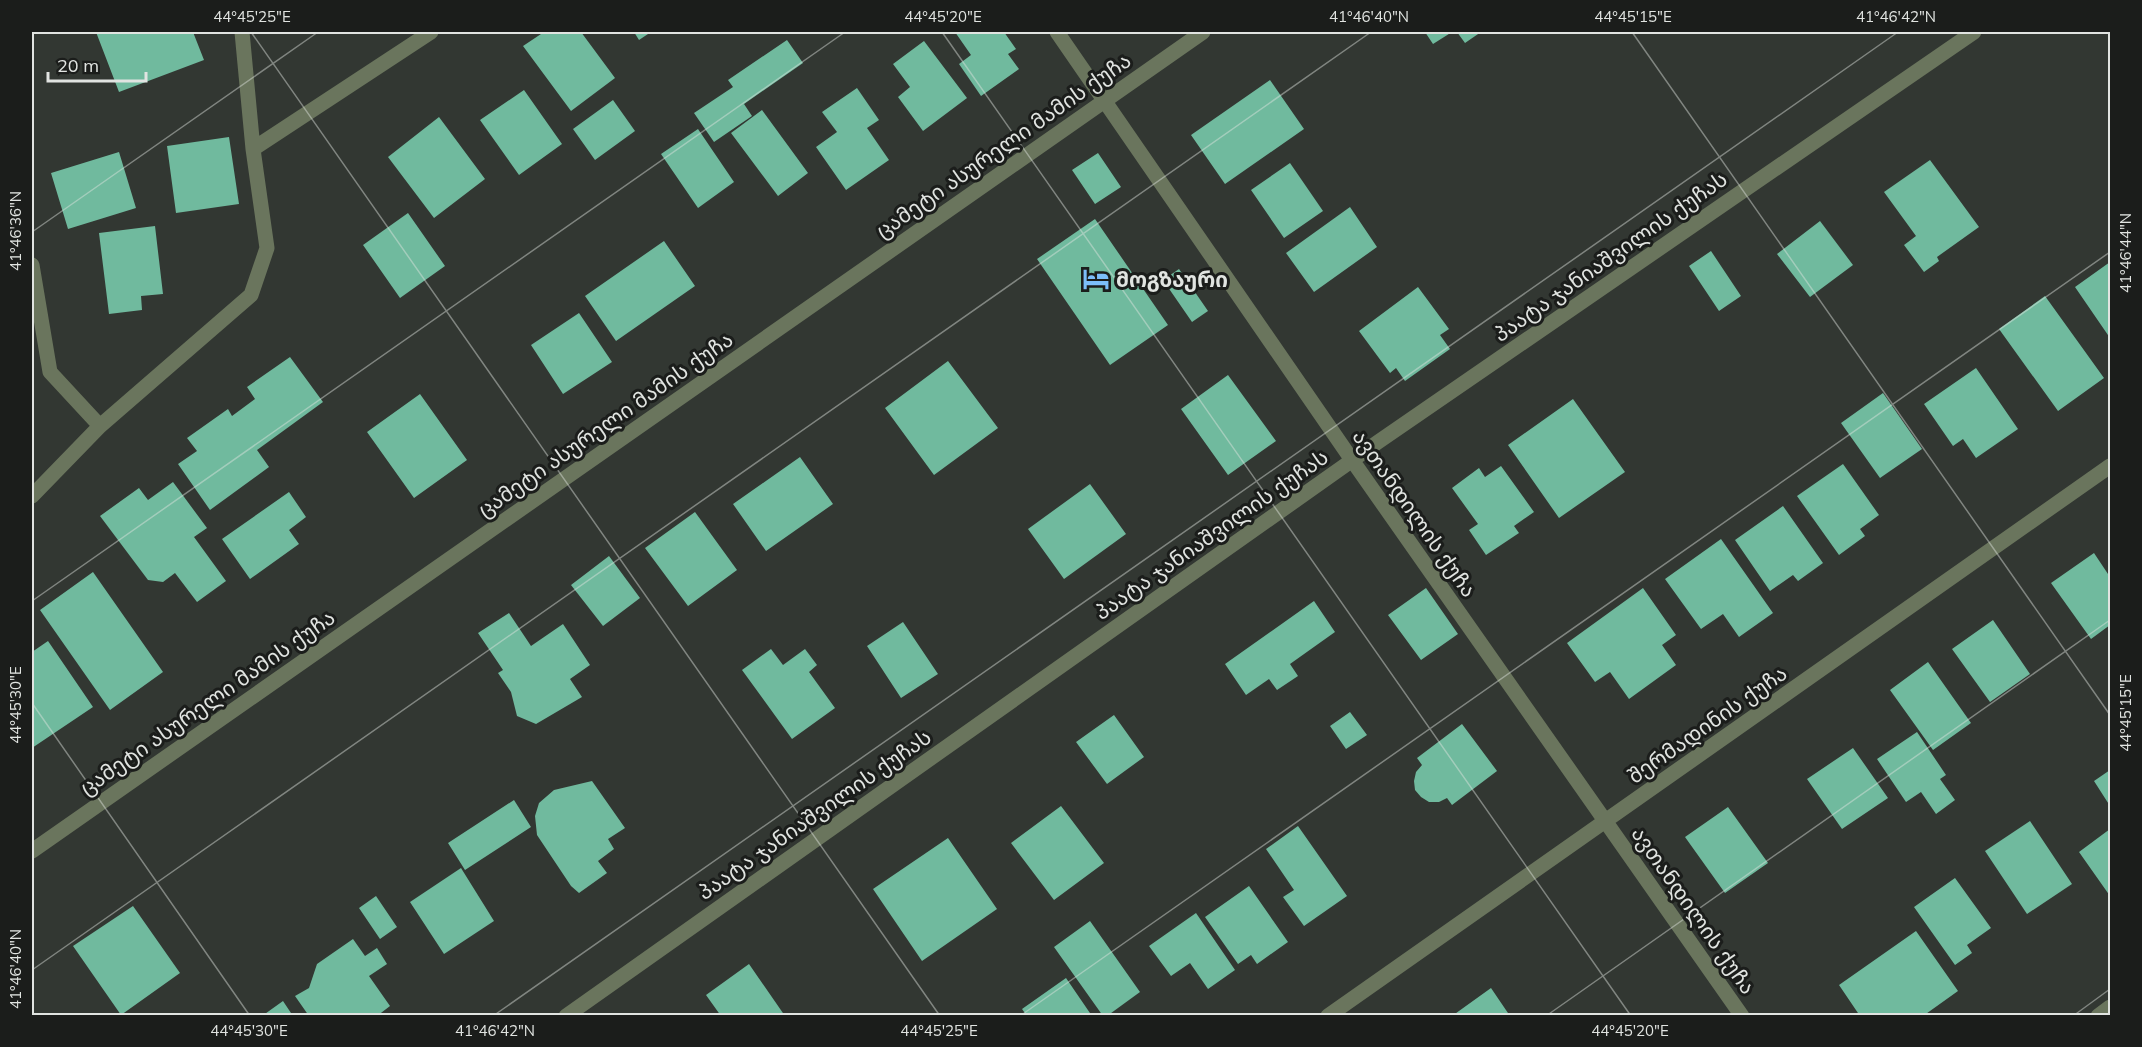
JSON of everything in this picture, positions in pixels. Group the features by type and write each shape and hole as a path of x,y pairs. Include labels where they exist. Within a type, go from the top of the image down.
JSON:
{"street":[{"path":"32,496 100,426 251,295 267,248 253,149 242,32"},
{"path":"253,149 431,32"},
{"name":"ავთანდილის ქუჩა","path":"1057,32 1352,460 1742,1016"},
{"name":"ცამეტი ასურელი მამის ქუჩა","path":"32,851 1203,32"},
{"name":"პაატა ჯანიაშვილის ქუჩას","path":"566,1016 1352,460 1974,32"},
{"path":"32,265 50,372 100,426"},
{"name":"შერმადინის ქუჩა","path":"1328,1016 2110,466"},
{"path":"2098,1016 2110,1007"}],"building":[{"path":"96,32 193,32 204,60 119,92"},
{"path":"544,32 581,32 615,78 571,111 523,46"},
{"path":"634,32 651,32 639,40"},
{"path":"955,32 1004,32 1016,49 1008,54 1019,69 981,96 959,64 971,55"},
{"path":"1425,32 1452,32 1433,44"},
{"path":"1457,32 1481,32 1465,43"},
{"path":"787,40 803,63 744,104 752,116 714,142 694,113 733,87 728,80"},
{"path":"924,41 967,98 923,131 898,97 910,87 893,64"},
{"path":"1270,80 1304,129 1225,184 1191,135"},
{"path":"857,88 879,120 867,128 889,160 846,190 816,147 837,132 822,112"},
{"path":"524,90 562,144 519,175 480,120"},
{"path":"613,100 635,131 595,160 573,129"},
{"path":"762,110 808,173 778,196 731,133"},
{"path":"439,117 485,179 434,218 388,157"},
{"path":"698,129 734,182 698,208 661,154"},
{"path":"229,137 239,204 176,213 167,146"},
{"path":"119,152 136,208 68,229 51,173"},
{"path":"1098,153 1121,187 1095,204 1072,170"},
{"path":"1930,160 1979,227 1937,257 1939,261 1924,272 1904,245 1916,236 1884,192"},
{"path":"1290,163 1323,211 1284,238 1251,190"},
{"path":"1350,207 1377,247 1314,292 1286,253"},
{"path":"408,213 445,266 400,298 363,245"},
{"path":"1095,219 1168,325 1110,365 1037,259"},
{"path":"1820,221 1853,265 1810,297 1777,254"},
{"path":"155,226 163,294 141,296 142,310 109,314 99,233"},
{"path":"664,241 695,286 616,341 585,296"},
{"path":"1711,251 1741,296 1719,311 1689,266"},
{"path":"2110,262 2110,338 2075,287"},
{"path":"1179,269 1208,311 1192,322 1163,280"},
{"path":"1418,287 1449,329 1440,335 1450,349 1405,381 1396,368 1390,373 1359,331"},
{"path":"2045,296 2104,378 2058,411 1999,329"},
{"path":"579,313 612,362 563,394 531,345"},
{"path":"290,357 323,402 257,450 269,467 210,510 178,464 197,451 187,438 228,409 232,416 255,399 247,387"},
{"path":"948,361 998,428 934,475 885,408"},
{"path":"1976,368 2018,429 1976,458 1963,439 1953,446 1924,404"},
{"path":"1228,375 1276,441 1228,475 1181,409"},
{"path":"1883,393 1922,449 1880,478 1841,423"},
{"path":"420,394 467,460 414,498 367,432"},
{"path":"1573,399 1625,472 1559,518 1508,445"},
{"path":"800,457 833,504 766,551 733,504"},
{"path":"1843,464 1879,515 1860,529 1865,536 1839,555 1797,496"},
{"path":"1501,466 1534,512 1514,526 1519,533 1486,555 1469,530 1478,524 1452,488 1479,468 1485,477"},
{"path":"173,482 207,528 194,537 226,581 197,602 175,573 163,582 148,580 100,516 139,488 148,500"},
{"path":"1090,484 1126,534 1064,579 1028,529"},
{"path":"289,492 306,517 289,530 299,544 250,579 222,539"},
{"path":"1783,506 1823,563 1798,581 1793,575 1770,591 1735,540"},
{"path":"695,512 737,570 688,606 645,548"},
{"path":"1721,539 1773,613 1739,637 1723,614 1701,629 1665,579"},
{"path":"2094,553 2110,577 2110,625 2091,639 2051,583"},
{"path":"609,556 640,598 603,626 571,585"},
{"path":"93,572 163,672 110,710 40,610"},
{"path":"1426,588 1458,634 1421,660 1388,615"},
{"path":"1643,588 1676,635 1662,645 1676,665 1629,699 1610,672 1595,682 1567,643"},
{"path":"1314,601 1335,632 1290,664 1298,676 1277,690 1269,679 1246,695 1225,664"},
{"path":"509,613 531,646 563,624 590,665 570,679 582,697 536,724 517,716 511,692 498,673 503,670 478,633"},
{"path":"1993,620 2030,674 1990,702 1952,649"},
{"path":"903,622 938,674 901,698 867,646"},
{"path":"48,641 93,707 32,748 32,652"},
{"path":"771,649 783,665 805,649 817,665 809,672 835,708 792,739 742,670"},
{"path":"1928,662 1971,723 1933,750 1890,690"},
{"path":"1350,712 1367,735 1346,749 1330,726"},
{"path":"1114,715 1144,757 1107,784 1076,742"},
{"path":"1462,724 1497,771 1452,805 1447,798 1439,802 1429,802 1415,790 1416,772 1422,765 1417,758"},
{"path":"1917,732 1946,775 1940,779 1955,800 1936,814 1921,792 1906,802 1877,759"},
{"path":"1853,748 1888,798 1842,829 1807,779"},
{"path":"2110,770 2110,806 2094,781"},
{"path":"592,781 625,828 608,839 614,849 598,861 607,873 579,893 571,886 537,835 535,816 539,803 554,790"},
{"path":"514,800 531,827 465,870 448,843"},
{"path":"1061,806 1104,863 1054,900 1011,843"},
{"path":"1728,807 1768,863 1725,893 1685,837"},
{"path":"2030,821 2072,884 2027,914 1985,851"},
{"path":"1298,826 1347,896 1304,926 1283,897 1294,890 1266,849"},
{"path":"2110,829 2110,896 2079,852"},
{"path":"948,838 997,909 922,961 873,889"},
{"path":"461,868 494,921 444,954 410,902"},
{"path":"1955,878 1991,928 1967,945 1972,953 1955,965 1914,907"},
{"path":"1249,886 1288,942 1257,964 1251,955 1238,964 1205,917"},
{"path":"376,896 397,927 380,939 359,908"},
{"path":"133,906 180,973 121,1015 73,946"},
{"path":"1196,913 1235,970 1208,989 1190,963 1171,976 1149,946"},
{"path":"1090,921 1140,992 1107,1016 1103,1016 1054,947"},
{"path":"1916,931 1958,991 1923,1016 1860,1016 1839,985"},
{"path":"353,939 365,956 377,948 387,964 369,976 390,1006 377,1016 309,1016 295,996 309,988 317,964"},
{"path":"749,964 785,1016 721,1016 706,995"},
{"path":"1066,978 1092,1016 1027,1016 1022,1009"},
{"path":"1491,988 1510,1016 1452,1016"},
{"path":"283,1001 293,1016 262,1016"}],"place":[{"name":"მოგზაური","path":"1096,279"}]}
